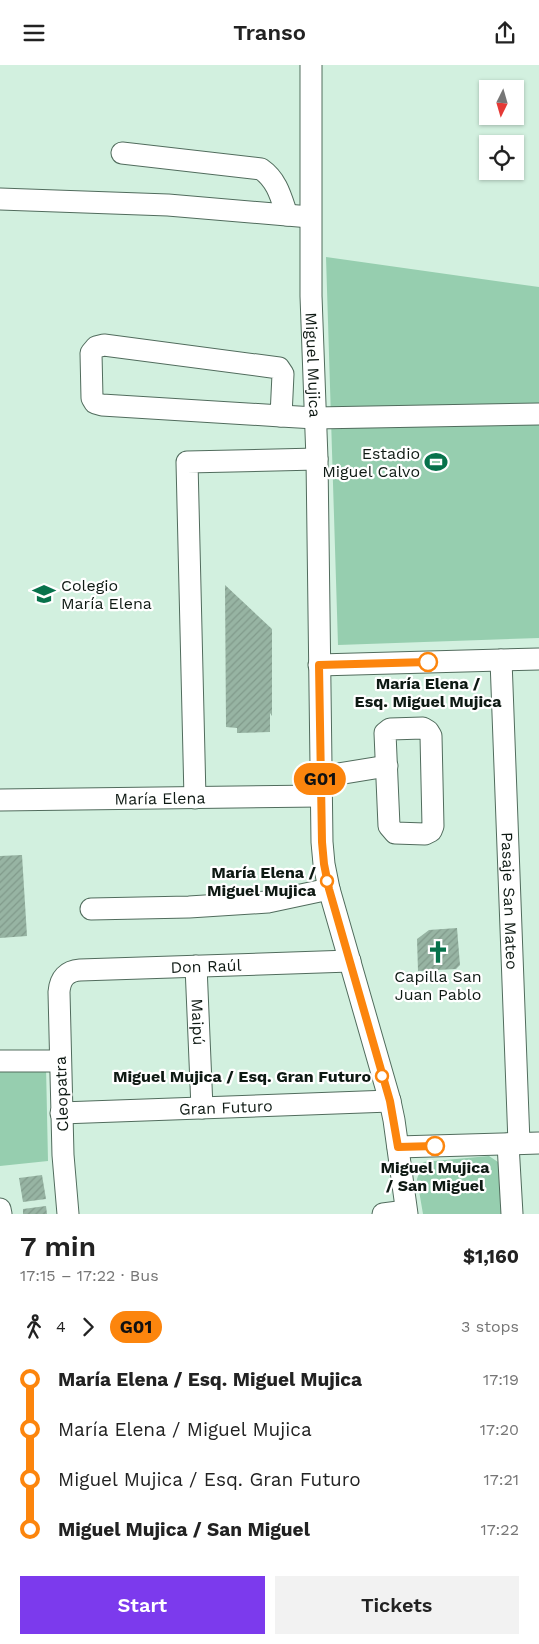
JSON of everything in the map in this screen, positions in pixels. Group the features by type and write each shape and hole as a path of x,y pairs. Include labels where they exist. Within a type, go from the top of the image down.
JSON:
{"street":[{"name":"Miguel Mujica","path":"310,65 310,217 317,459 320,787 323,857 329,889 390,1101 406,1212"},
{"path":"122,153 261,169 269,175 276,185 287,215"},
{"path":"0,199 168,205 310,217"},
{"path":"281,416 283,374 279,368 104,345 96,347 92,353 92,398 95,403 102,405 281,416 315,418 539,414"},
{"path":"195,797 187,462 317,459"},
{"path":"319,665 539,659"},
{"name":"Pasaje San Mateo","path":"501,660 522,1143 512,1214"},
{"path":"423,728 428,731 431,735 433,826 431,831 426,834 395,833 388,826 387,766 385,733 387,731 390,729 423,728"},
{"name":"María Elena","path":"0,800 195,797 320,787 387,766"},
{"path":"91,909 188,907 268,902 329,889"},
{"name":"Don Raúl","path":"65,976 69,972 80,970 350,961"},
{"name":"Maipú","path":"196,966 202,1108"},
{"name":"Cleopatra","path":"65,976 61,981 59,992 61,1113 68,1214"},
{"path":"0,1061 60,1061"},
{"name":"Gran Futuro","path":"61,1113 390,1101"},
{"path":"398,1147 522,1143"},
{"path":"0,1209 1,1214"},
{"path":"383,1214 406,1212"}],"green space":[{"name":"Estadio Miguel Calvo","path":"326,257 539,287 539,638 338,645"},
{"path":"46,1066 48,1161 0,1166 0,1068"},
{"path":"489,1156 498,1162 502,1214 423,1214 417,1179 423,1162"}],"building":[{"path":"225,585 272,629 272,716 270,713 270,732 237,733 237,728 226,727"},
{"path":"22,855 27,936 0,938 0,856"},
{"name":"Capilla San Juan Pablo","path":"457,928 460,965 456,969 418,971 417,939 429,930"},
{"path":"42,1175 46,1199 23,1202 19,1178"},
{"path":"46,1206 47,1214 23,1214 23,1209"}],"bus line":[{"name":"G01","path":"428,662 319,665 320,777 322,842 329,889 390,1101 398,1147 435,1146"}],"place":[{"name":"Estadio Miguel Calvo","path":"436,462"},
{"name":"Colegio María Elena","path":"44,594"},
{"name":"María Elena / Esq. Miguel Mujica","path":"428,662"},
{"name":"María Elena / Miguel Mujica","path":"327,881"},
{"name":"Capilla San Juan Pablo","path":"438,952"},
{"name":"Miguel Mujica / Esq. Gran Futuro","path":"382,1076"},
{"name":"Miguel Mujica / San Miguel","path":"435,1146"}]}
